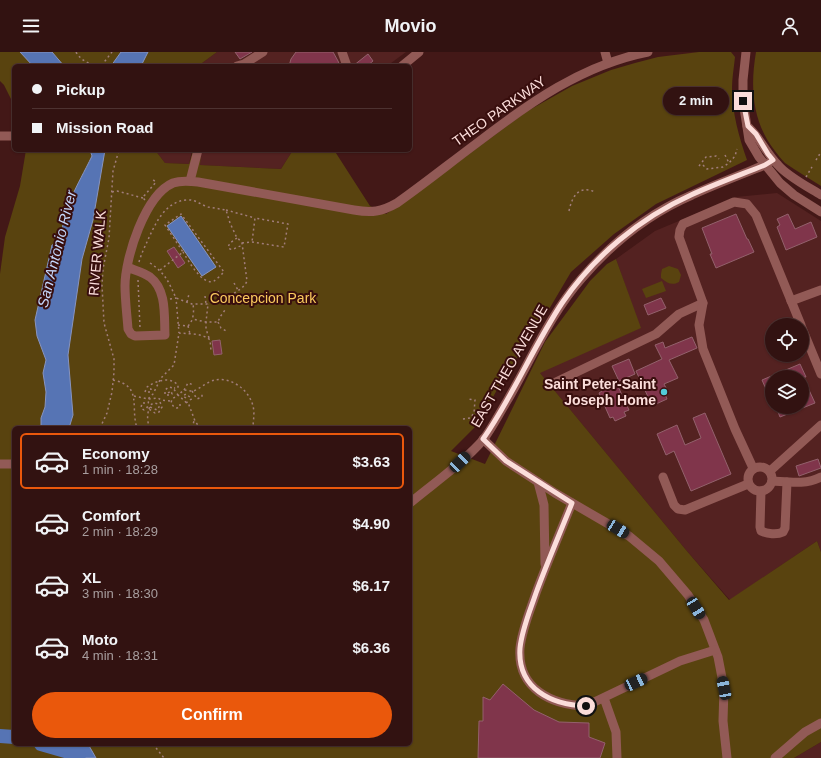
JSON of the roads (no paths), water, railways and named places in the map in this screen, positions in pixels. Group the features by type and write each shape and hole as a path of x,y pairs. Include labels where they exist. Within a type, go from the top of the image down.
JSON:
{"street":[{"path":"244,64 263,52"},
{"path":"342,52 346,64"},
{"path":"404,64 419,52"},
{"path":"606,52 608,63"},
{"name":"THEO PARKWAY","path":"190,181 354,210 376,212 384,210 397,203 543,95 570,80 608,63 648,52"},
{"path":"746,52 743,101 749,140 765,165 780,183 794,195 821,212"},
{"path":"748,126 756,134 768,154 779,167 821,195"},
{"path":"0,136 12,136"},
{"path":"127,267 150,277 157,284 164,301 166,335 140,336 131,334 128,329 125,286 127,267 130,251 136,235 151,205 157,196 174,183 190,181 197,152"},
{"name":"EAST THEO AVENUE","path":"412,501 460,462 483,439 494,423 546,329 563,302 581,278 602,257 620,240 643,222 667,208 691,195 765,165 773,160"},
{"path":"753,468 735,429 703,349 699,325 703,303 679,237 683,224 734,202 747,204 756,215 798,318"},
{"path":"791,301 821,290"},
{"path":"556,382 656,334 679,314 703,303"},
{"path":"809,345 821,374"},
{"path":"770,471 821,425"},
{"path":"483,439 506,461 572,503 629,536 659,561 688,595 704,620 715,650 724,688 723,721 726,758"},
{"path":"0,464 12,464"},
{"path":"759,466 765,467 770,471 772,481 766,490 756,491 748,484 748,475 753,468 759,466"},
{"path":"662,477 674,505 678,509 684,510 748,484"},
{"path":"772,481 800,483 821,477"},
{"path":"538,482 544,505 545,570"},
{"path":"761,491 761,531 765,533 780,534 785,528 787,482"},
{"path":"572,503 522,633 520,649 521,663 527,679 540,694 570,706 586,706 680,661 715,650"},
{"path":"604,698 616,732 617,758"},
{"path":"775,758 805,732 821,723"}],"water":[{"path":"20,52 52,52 62,64 31,64"},
{"path":"121,52 148,52 142,64 112,64"},
{"name":"San Antonio River","path":"91,152 105,152 93,220 82,259 68,355 73,415 70,426 41,426 41,418 45,407 46,392 43,373 46,360 37,336 35,320 52,245 61,243 62,230 67,208 92,156"},
{"path":"181,216 216,267 202,276 167,226"},
{"path":"61,746 89,746 96,758 65,758"}],"waterway":[{"path":"0,736 12,737"},
{"path":"48,746 79,755"}],"place":[{"name":"Saint Peter-Saint Joseph Home","path":"664,392"}],"park label":[{"name":"Concepcion Park","path":"263,298"}]}
